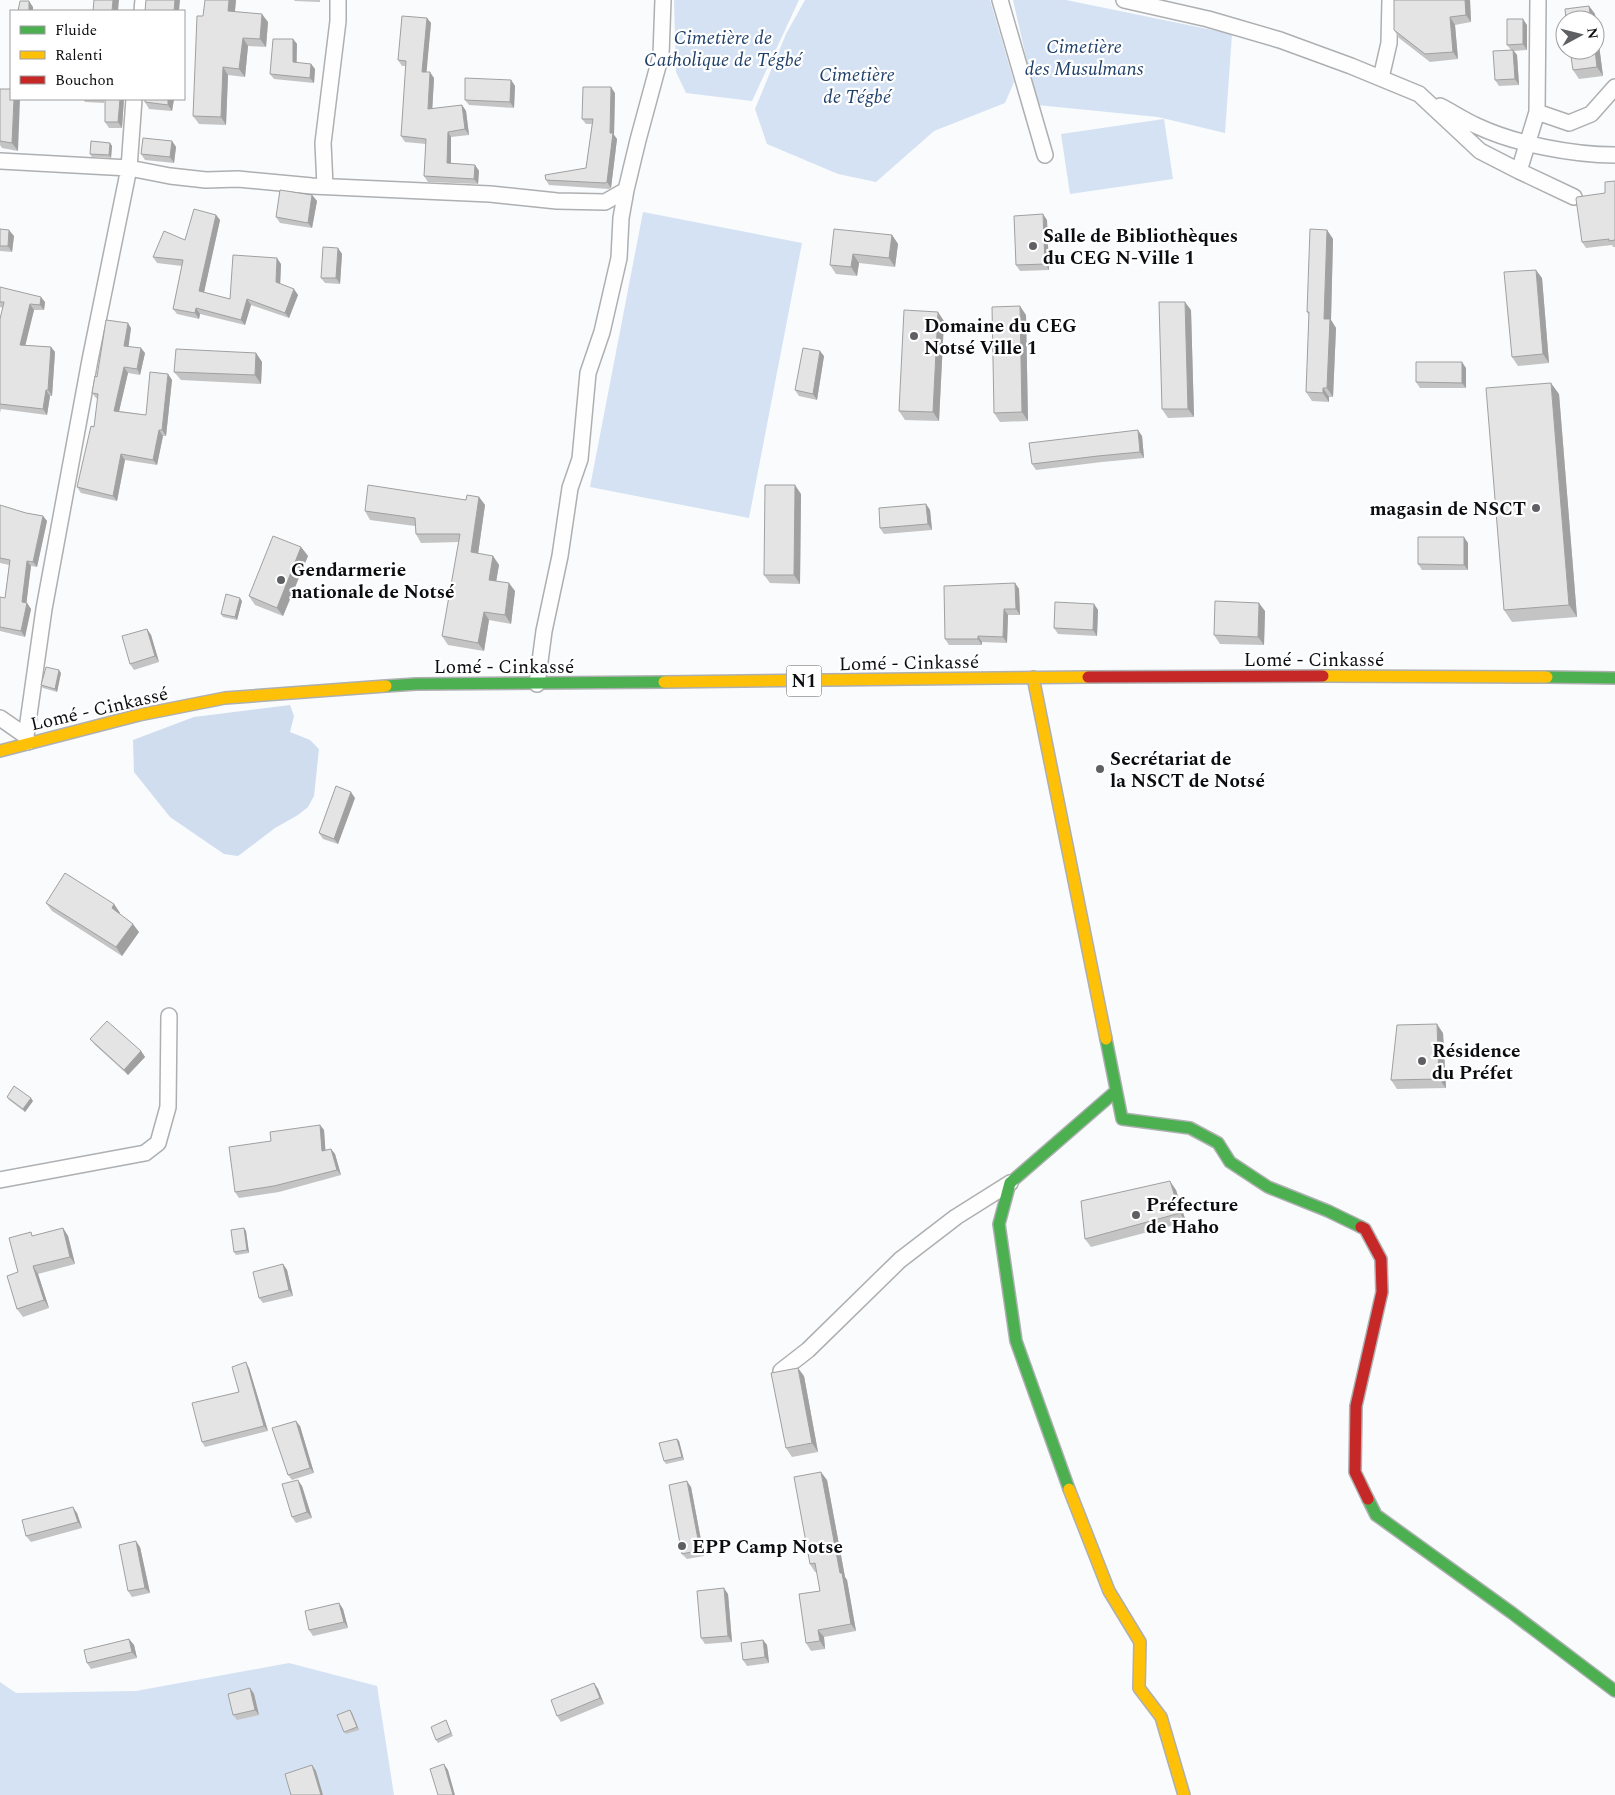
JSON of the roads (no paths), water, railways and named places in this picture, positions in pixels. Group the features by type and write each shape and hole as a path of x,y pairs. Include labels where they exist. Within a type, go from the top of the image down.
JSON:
{"main road":[{"name":"Lomé - Cinkassé","path":"0,751 27,739 225,698 416,684 1033,677 1452,676 1615,678"},
{"path":"1033,677 1122,1118 1190,1128 1218,1143 1230,1162 1268,1187 1328,1211 1365,1229 1380,1259 1382,1292 1356,1406 1355,1472 1376,1515 1512,1613 1615,1691"},
{"path":"1116,1091 1010,1183 999,1224 1016,1341 1109,1591 1140,1642 1139,1688 1161,1717 1184,1795"}],"street":[{"path":"325,186 323,143 338,21 338,0"},
{"path":"537,684 544,631 560,556 570,488 580,459 588,373 602,332 619,258 621,218 626,190 661,55 663,0"},
{"path":"1000,0 1045,155"},
{"path":"1124,0 1280,40 1381,78 1419,94 1478,126 1527,144 1598,155 1615,155"},
{"path":"1381,78 1389,44 1390,0"},
{"path":"1519,171 1537,112 1538,0"},
{"path":"1537,112 1569,123 1591,114 1615,87"},
{"path":"1419,94 1480,150 1574,197"},
{"path":"27,739 44,609 90,360 129,168 134,100"},
{"path":"0,161 129,168 170,176 206,180 238,179 325,186 482,194 557,201 604,202 626,190"},
{"path":"0,718 27,739"},
{"path":"0,1180 145,1153 158,1143 168,1108 169,1016"},
{"path":"781,1370 808,1350 900,1260 956,1217 1010,1183"}],"place":[{"name":"Salle de Bibliothèques du CEG N-Ville 1","path":"1033,246"},
{"name":"Domaine du CEG Notsé Ville 1","path":"914,336"},
{"name":"magasin de NSCT","path":"1536,508"},
{"name":"Gendarmerie nationale de Notsé","path":"281,580"},
{"name":"Secrétariat de la NSCT de Notsé","path":"1100,769"},
{"name":"Résidence du Préfet","path":"1422,1061"},
{"name":"Préfecture de Haho","path":"1136,1215"},
{"name":"EPP Camp Notse","path":"682,1546"}],"park label":[{"name":"Cimetière de Catholique de Tégbé","path":"723,48"},
{"name":"Cimetière des Musulmans","path":"1084,57"},
{"name":"Cimetière de Tégbé","path":"857,85"}]}
